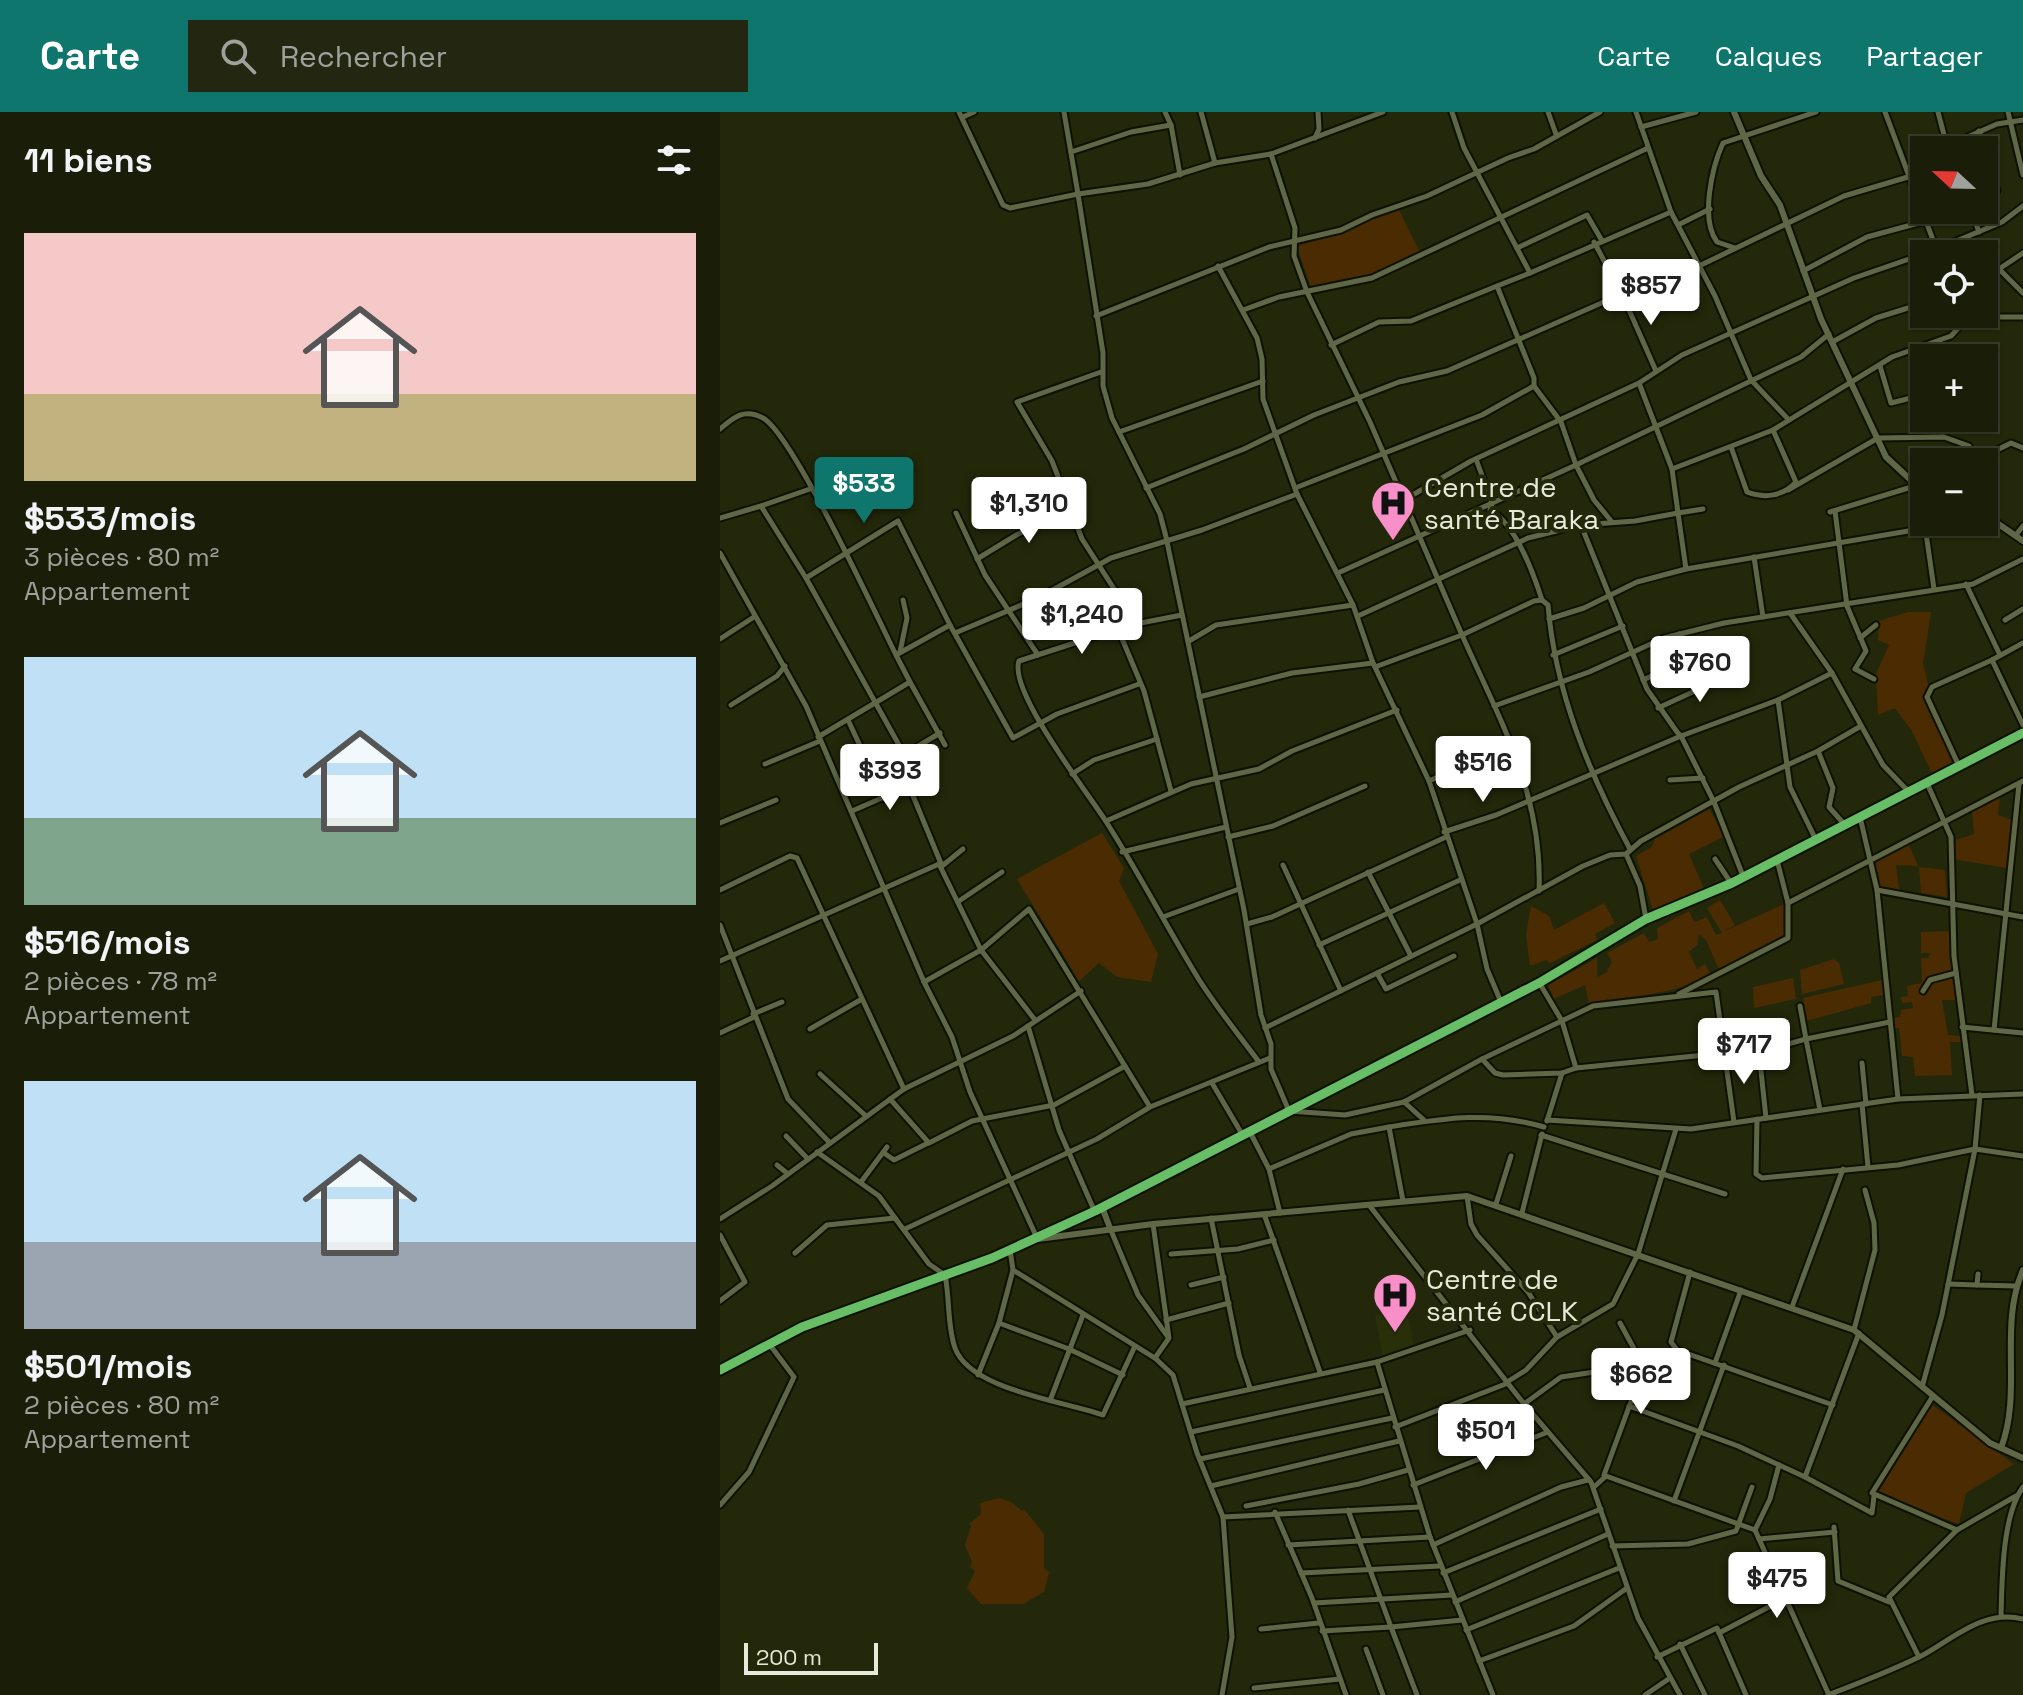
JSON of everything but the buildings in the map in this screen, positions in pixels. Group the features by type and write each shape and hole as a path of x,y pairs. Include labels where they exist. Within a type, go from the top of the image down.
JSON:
{"highway":[{"path":"720,1370 768,1343 820,1320 1038,1239 1539,983 1646,919 1732,883 2023,733"}],"street":[{"path":"974,112 961,114 1003,205 1010,208 1148,184 1215,163 1271,154 1383,112"},
{"path":"1064,112 1103,353 1101,372 1119,432 1160,514 1247,924 1265,1028 1271,1044 1270,1058 1289,1111 1345,1115 1404,1102 1482,1059 1593,1006 1716,992"},
{"path":"1165,112 1171,125 1180,175"},
{"path":"1201,112 1215,163"},
{"path":"1315,138 1319,129 1318,112"},
{"path":"1452,112 1464,148 1530,273"},
{"path":"1548,112 1556,134"},
{"path":"1096,316 1129,306 1218,266 1293,241 1341,230 1529,152 1556,134 1600,112"},
{"path":"1636,112 1671,212 1680,224 1751,380 1789,420"},
{"path":"1641,127 1696,112"},
{"path":"1734,112 1743,137 1788,223 1813,297 1850,381 1889,460 1910,476"},
{"path":"1736,248 1723,246 1713,237 1710,209 1713,174 1721,146 1727,139 1743,137 1816,112"},
{"path":"1885,112 1910,182"},
{"path":"1938,112 1944,136"},
{"path":"2008,112 2023,175"},
{"path":"1970,136 2010,121 2023,120"},
{"path":"1071,152 1131,132 1171,125"},
{"path":"1979,131 1980,136"},
{"path":"1243,311 1307,292 1372,278 1648,148"},
{"path":"1271,154 1295,228 1294,256 1307,292 1384,454 1436,579 1523,771 1538,834 1539,892"},
{"path":"1146,488 1399,382 1447,371 1622,294 1699,266 1844,196 1908,177"},
{"path":"1958,240 2002,222 2023,206"},
{"path":"1680,224 1710,209"},
{"path":"1331,345 1379,322 1411,321 1671,212"},
{"path":"1517,248 1587,215 1601,239"},
{"path":"1803,271 1867,237 1915,224"},
{"path":"1976,224 1979,232"},
{"path":"1594,242 1622,294 1656,371"},
{"path":"2023,253 1999,269 2023,293"},
{"path":"1404,500 1476,459 1639,383 1682,355 1854,278 1910,259"},
{"path":"1218,266 1257,338 1263,399 1296,491 1353,605 1374,665 1429,781 1477,924 1487,969 1501,1003"},
{"path":"1497,286 1534,386 1561,422 1576,465 1594,500 1613,523"},
{"path":"1338,573 1576,465 1801,357 1831,338 1910,307"},
{"path":"1998,318 2023,317"},
{"path":"1672,469 1773,430 1850,381 1917,346 1951,336 1958,328"},
{"path":"1880,366 1891,403 1910,398"},
{"path":"1101,372 1017,402 1052,461 1082,539 1127,609 1132,625"},
{"path":"1119,432 1263,381"},
{"path":"1639,383 1672,469 1686,569"},
{"path":"955,633 1009,610 1099,564 1165,542 1482,415 1534,386"},
{"path":"720,429 737,415 761,417 779,433 847,555 945,745"},
{"path":"1773,430 1794,472 1796,482 1788,490"},
{"path":"1731,447 1747,492 1771,495 1788,490 1878,438 1954,439 1970,448"},
{"path":"1998,450 2011,443 2023,448"},
{"path":"1476,459 1492,503 1490,510 1504,518 1515,542 1532,565 1542,600 1548,605 1553,655 1569,712 1628,851 1640,886 1646,919"},
{"path":"1874,679 1855,669 1866,655 1847,606 1841,543 1832,511 1910,487"},
{"path":"720,518 810,489"},
{"path":"761,506 806,578 905,754 942,866 981,950 1035,1020"},
{"path":"1358,616 1498,554 1515,542 1581,525 1703,509"},
{"path":"977,559 1018,534 1072,511"},
{"path":"956,513 977,559 1038,655"},
{"path":"806,578 898,521 950,625 1012,737 1039,722 1139,684"},
{"path":"1998,523 2023,541"},
{"path":"1581,525 1643,680 1658,708 1681,736 1703,778 1744,877"},
{"path":"2016,535 2023,526"},
{"path":"1549,619 1611,596 1637,582 1686,569 1841,543 1910,527"},
{"path":"1926,536 1934,589"},
{"path":"720,553 754,617 785,666 819,739 924,982 952,1037 1008,1179 1038,1239 1110,1228 1467,1196 1690,1271 1856,1332 2001,1448 2023,1458"},
{"path":"1754,557 1763,617"},
{"path":"1494,706 1560,683 1679,634 1989,579 2023,559"},
{"path":"1966,584 2000,655"},
{"path":"898,654 907,618 903,600"},
{"path":"1199,697 1292,673 1374,665 1462,635 1542,600"},
{"path":"1189,641 1216,625 1353,605"},
{"path":"2005,620 2023,609"},
{"path":"1790,613 1832,673 1883,765 1909,792"},
{"path":"1182,615 1118,629 1019,661 1017,665 1039,722 1106,821 1198,978 1259,1062"},
{"path":"720,639 754,617"},
{"path":"898,654 950,625"},
{"path":"1860,638 1876,625"},
{"path":"1553,655 1623,626"},
{"path":"1118,629 1157,739 1171,791"},
{"path":"1679,634 1710,684"},
{"path":"1959,766 1928,691 2023,643"},
{"path":"1643,680 1695,656"},
{"path":"1992,660 2023,725"},
{"path":"731,705 777,676 785,666"},
{"path":"1247,924 1301,904 1445,834 1681,736 1778,700 1832,673"},
{"path":"1658,708 1710,684 1735,679"},
{"path":"765,764 819,739 910,682"},
{"path":"1778,700 1782,707 1785,763 1794,798 1816,840"},
{"path":"1106,821 1171,791 1259,769 1292,751 1397,710"},
{"path":"848,719 885,799"},
{"path":"1265,1028 1477,924 1583,866 1628,851 1785,763 1818,751 1861,726"},
{"path":"905,754 940,733"},
{"path":"1072,774 1094,760 1157,739"},
{"path":"1429,781 1510,744"},
{"path":"1818,751 1833,788 1829,807 1845,825"},
{"path":"1670,780 1703,778"},
{"path":"1788,903 2021,782"},
{"path":"1994,1030 2021,782"},
{"path":"1927,783 1951,837 1956,973 1972,1095"},
{"path":"852,811 915,784"},
{"path":"1228,837 1273,826 1365,786"},
{"path":"720,823 776,800"},
{"path":"1860,817 1877,890 1898,1099"},
{"path":"1122,852 1226,827"},
{"path":"942,866 963,849"},
{"path":"720,890 794,857 904,1089"},
{"path":"1715,859 1732,883"},
{"path":"1675,996 1788,938 1788,903 1777,860"},
{"path":"720,961 933,864 942,866"},
{"path":"1283,865 1341,991"},
{"path":"959,901 1002,872"},
{"path":"1368,872 1411,956"},
{"path":"1319,945 1460,880"},
{"path":"1163,917 1239,889"},
{"path":"1877,890 2023,917"},
{"path":"924,982 981,950 1029,909 1150,1107"},
{"path":"720,925 788,1099 829,1142"},
{"path":"1377,973 1386,989 1454,956"},
{"path":"1923,991 1930,980 1956,973"},
{"path":"1713,977 1734,1122"},
{"path":"1539,983 1562,1021 1576,1068"},
{"path":"720,1219 788,1174 904,1089 1013,1036 1081,991"},
{"path":"810,1029 862,999"},
{"path":"720,1033 782,1002"},
{"path":"1800,1006 1820,1110"},
{"path":"1766,1118 1759,1052 1890,1022"},
{"path":"1028,1026 1068,1152 1110,1228 1138,1295 1169,1338"},
{"path":"1962,1027 2023,1033"},
{"path":"1482,1059 1499,1075 1562,1073 1576,1068 1725,1053"},
{"path":"905,1229 1097,1139 1150,1107 1270,1058"},
{"path":"1862,1063 1868,1167"},
{"path":"861,1182 886,1150 894,1160 983,1118 1054,1105 1125,1066"},
{"path":"1522,1213 1541,1135 1562,1073"},
{"path":"820,1074 866,1116"},
{"path":"1212,1083 1269,1169 1280,1213"},
{"path":"1547,1120 1676,1129 1898,1099 2023,1094"},
{"path":"1922,1387 1948,1284 1975,1149 1980,1095"},
{"path":"890,1099 928,1143"},
{"path":"1404,1102 1425,1121"},
{"path":"1269,1169 1351,1134 1425,1121 1465,1116 1508,1117 1544,1127"},
{"path":"1757,1119 1758,1177 1868,1167 1975,1149 2023,1156"},
{"path":"1389,1127 1403,1201"},
{"path":"1395,1427 1508,1383 1526,1370 1557,1337 1611,1307 1638,1254 1676,1129"},
{"path":"1541,1135 1725,1194"},
{"path":"786,1136 808,1159"},
{"path":"817,1152 879,1196 931,1267 945,1275 956,1349 977,1376 1105,1415 1135,1346"},
{"path":"1496,1204 1511,1156"},
{"path":"777,1165 788,1174"},
{"path":"1792,1307 1843,1169"},
{"path":"1805,1477 1833,1405 1856,1332 1875,1250 1874,1223 1865,1190"},
{"path":"1467,1196 1471,1224 1477,1235 1528,1292 1557,1337"},
{"path":"1369,1205 1470,1330 1524,1404 1594,1487 1627,1588 1657,1657 1680,1695"},
{"path":"1264,1214 1320,1372"},
{"path":"795,1253 827,1225 895,1218"},
{"path":"1211,1218 1220,1250 1239,1355 1250,1388"},
{"path":"1153,1224 1169,1338 1155,1358"},
{"path":"720,1235 745,1282 720,1301"},
{"path":"1171,1254 1220,1250 1274,1240"},
{"path":"977,1376 999,1323 1013,1270 1010,1250"},
{"path":"1013,1270 1155,1358 1171,1372 1223,1517 1232,1637 1222,1695"},
{"path":"2001,1448 2010,1411 2011,1307 2023,1270"},
{"path":"1690,1271 1671,1342 1677,1350 1833,1405"},
{"path":"1977,1285 1978,1274"},
{"path":"1191,1285 1224,1277"},
{"path":"1948,1284 2016,1286"},
{"path":"1715,1363 1741,1290"},
{"path":"1166,1320 1229,1303"},
{"path":"1051,1398 1083,1315"},
{"path":"999,1323 1069,1349 1123,1375"},
{"path":"1524,1404 1561,1377 1627,1364 1638,1356 1620,1323"},
{"path":"1182,1404 1377,1362 1470,1330"},
{"path":"720,1505 754,1463 794,1377 768,1343"},
{"path":"1377,1362 1441,1570 1493,1695"},
{"path":"1594,1487 1604,1475 1640,1377 1627,1364"},
{"path":"1674,1501 1724,1365"},
{"path":"1191,1432 1384,1390"},
{"path":"1629,1406 1779,1465 1872,1513 1872,1492 1933,1396"},
{"path":"1200,1459 1392,1418"},
{"path":"1413,1485 1548,1432"},
{"path":"1211,1486 1399,1441"},
{"path":"1755,1530 1770,1499 1779,1465"},
{"path":"1246,1506 1344,1488 1408,1470"},
{"path":"1604,1475 1755,1530 1828,1695 1919,1657 1962,1630 2001,1616 2023,1619"},
{"path":"1433,1545 1561,1487 1588,1480"},
{"path":"1612,1546 1688,1544 1736,1531 1752,1487"},
{"path":"1919,1657 1889,1597 1930,1553 1946,1544 1957,1530 2016,1496 2023,1487"},
{"path":"1874,1496 1957,1530"},
{"path":"2001,1616 2008,1537 2016,1496"},
{"path":"1223,1517 1420,1507"},
{"path":"1301,1573 1369,1569 1441,1570 1601,1509"},
{"path":"1348,1510 1417,1695"},
{"path":"1275,1512 1314,1603 1346,1695"},
{"path":"1759,1539 1834,1529 1838,1581 1889,1602"},
{"path":"1314,1603 1453,1599 1608,1534"},
{"path":"1288,1545 1430,1537"},
{"path":"1466,1630 1619,1568"},
{"path":"1479,1661 1574,1626 1627,1588"},
{"path":"1719,1633 1784,1599"},
{"path":"1322,1631 1462,1620"},
{"path":"1261,1629 1319,1623"},
{"path":"1657,1657 1717,1628 1746,1695"},
{"path":"1680,1644 1705,1695"},
{"path":"1366,1649 1383,1695"},
{"path":"1645,1695 1670,1678"},
{"path":"1254,1688 1340,1679"}],"shaded area":[{"path":"1398,208 1421,255 1365,277 1311,288 1297,246 1357,226"},
{"path":"1908,612 1931,612 1923,664 1931,696 1958,757 1954,764 1933,776 1912,731 1895,708 1878,715 1876,674 1889,645 1878,640 1879,621"},
{"path":"2000,797 1998,815 2012,820 2007,868 1953,859 1956,840 1974,834 1972,811"},
{"path":"1709,809 1725,836 1689,854 1705,891 1655,917 1636,856 1652,847 1655,839"},
{"path":"1102,833 1124,868 1119,881 1158,954 1151,982 1117,977 1099,963 1079,981 1017,879"},
{"path":"1909,845 1918,866 1896,865 1899,890 1880,887 1875,859"},
{"path":"1919,867 1945,870 1947,897 1921,893"},
{"path":"1720,900 1735,925 1723,932 1786,903 1786,936 1720,972 1706,940 1699,934 1697,945 1689,952 1697,969 1705,964 1711,975 1665,991 1589,1004 1585,985 1554,999 1548,985 1597,958 1597,977 1606,973 1612,962 1607,953 1644,933 1649,942 1658,939 1657,928 1689,911 1694,922 1707,917 1716,935 1722,933 1707,908"},
{"path":"1604,903 1615,923 1595,934 1597,940 1550,963 1546,960 1530,966 1526,934 1531,906 1549,916 1554,930"},
{"path":"1949,931 1957,1000 1942,1000 1948,1035 1961,1036 1962,1042 1950,1042 1952,1075 1915,1076 1913,1057 1902,1056 1899,1028 1894,1028 1893,1018 1900,1017 1901,1010 1913,1008 1912,1002 1902,1003 1901,997 1908,996 1907,986 1922,983 1921,958 1929,958 1930,953 1921,953 1921,932"},
{"path":"1834,959 1839,963 1844,984 1802,994 1800,970"},
{"path":"1793,978 1796,999 1754,1008 1753,987"},
{"path":"1882,980 1884,995 1871,997 1871,1003 1807,1021 1803,998"},
{"name":"Centre de santé CCLK","path":"1407,1309 1414,1348 1383,1358 1375,1315"},
{"path":"1931,1404 2014,1464 1966,1493 1959,1524 1877,1495"},
{"path":"999,1498 1011,1502 1022,1511 1024,1509 1044,1534 1044,1568 1049,1572 1044,1592 1023,1604 981,1604 967,1588 975,1571 970,1567 972,1562 965,1545 969,1524 981,1514 980,1503"}],"place":[{"name":"Centre de santé Baraka","path":"1393,542"},
{"name":"Centre de santé CCLK","path":"1395,1334"}]}
